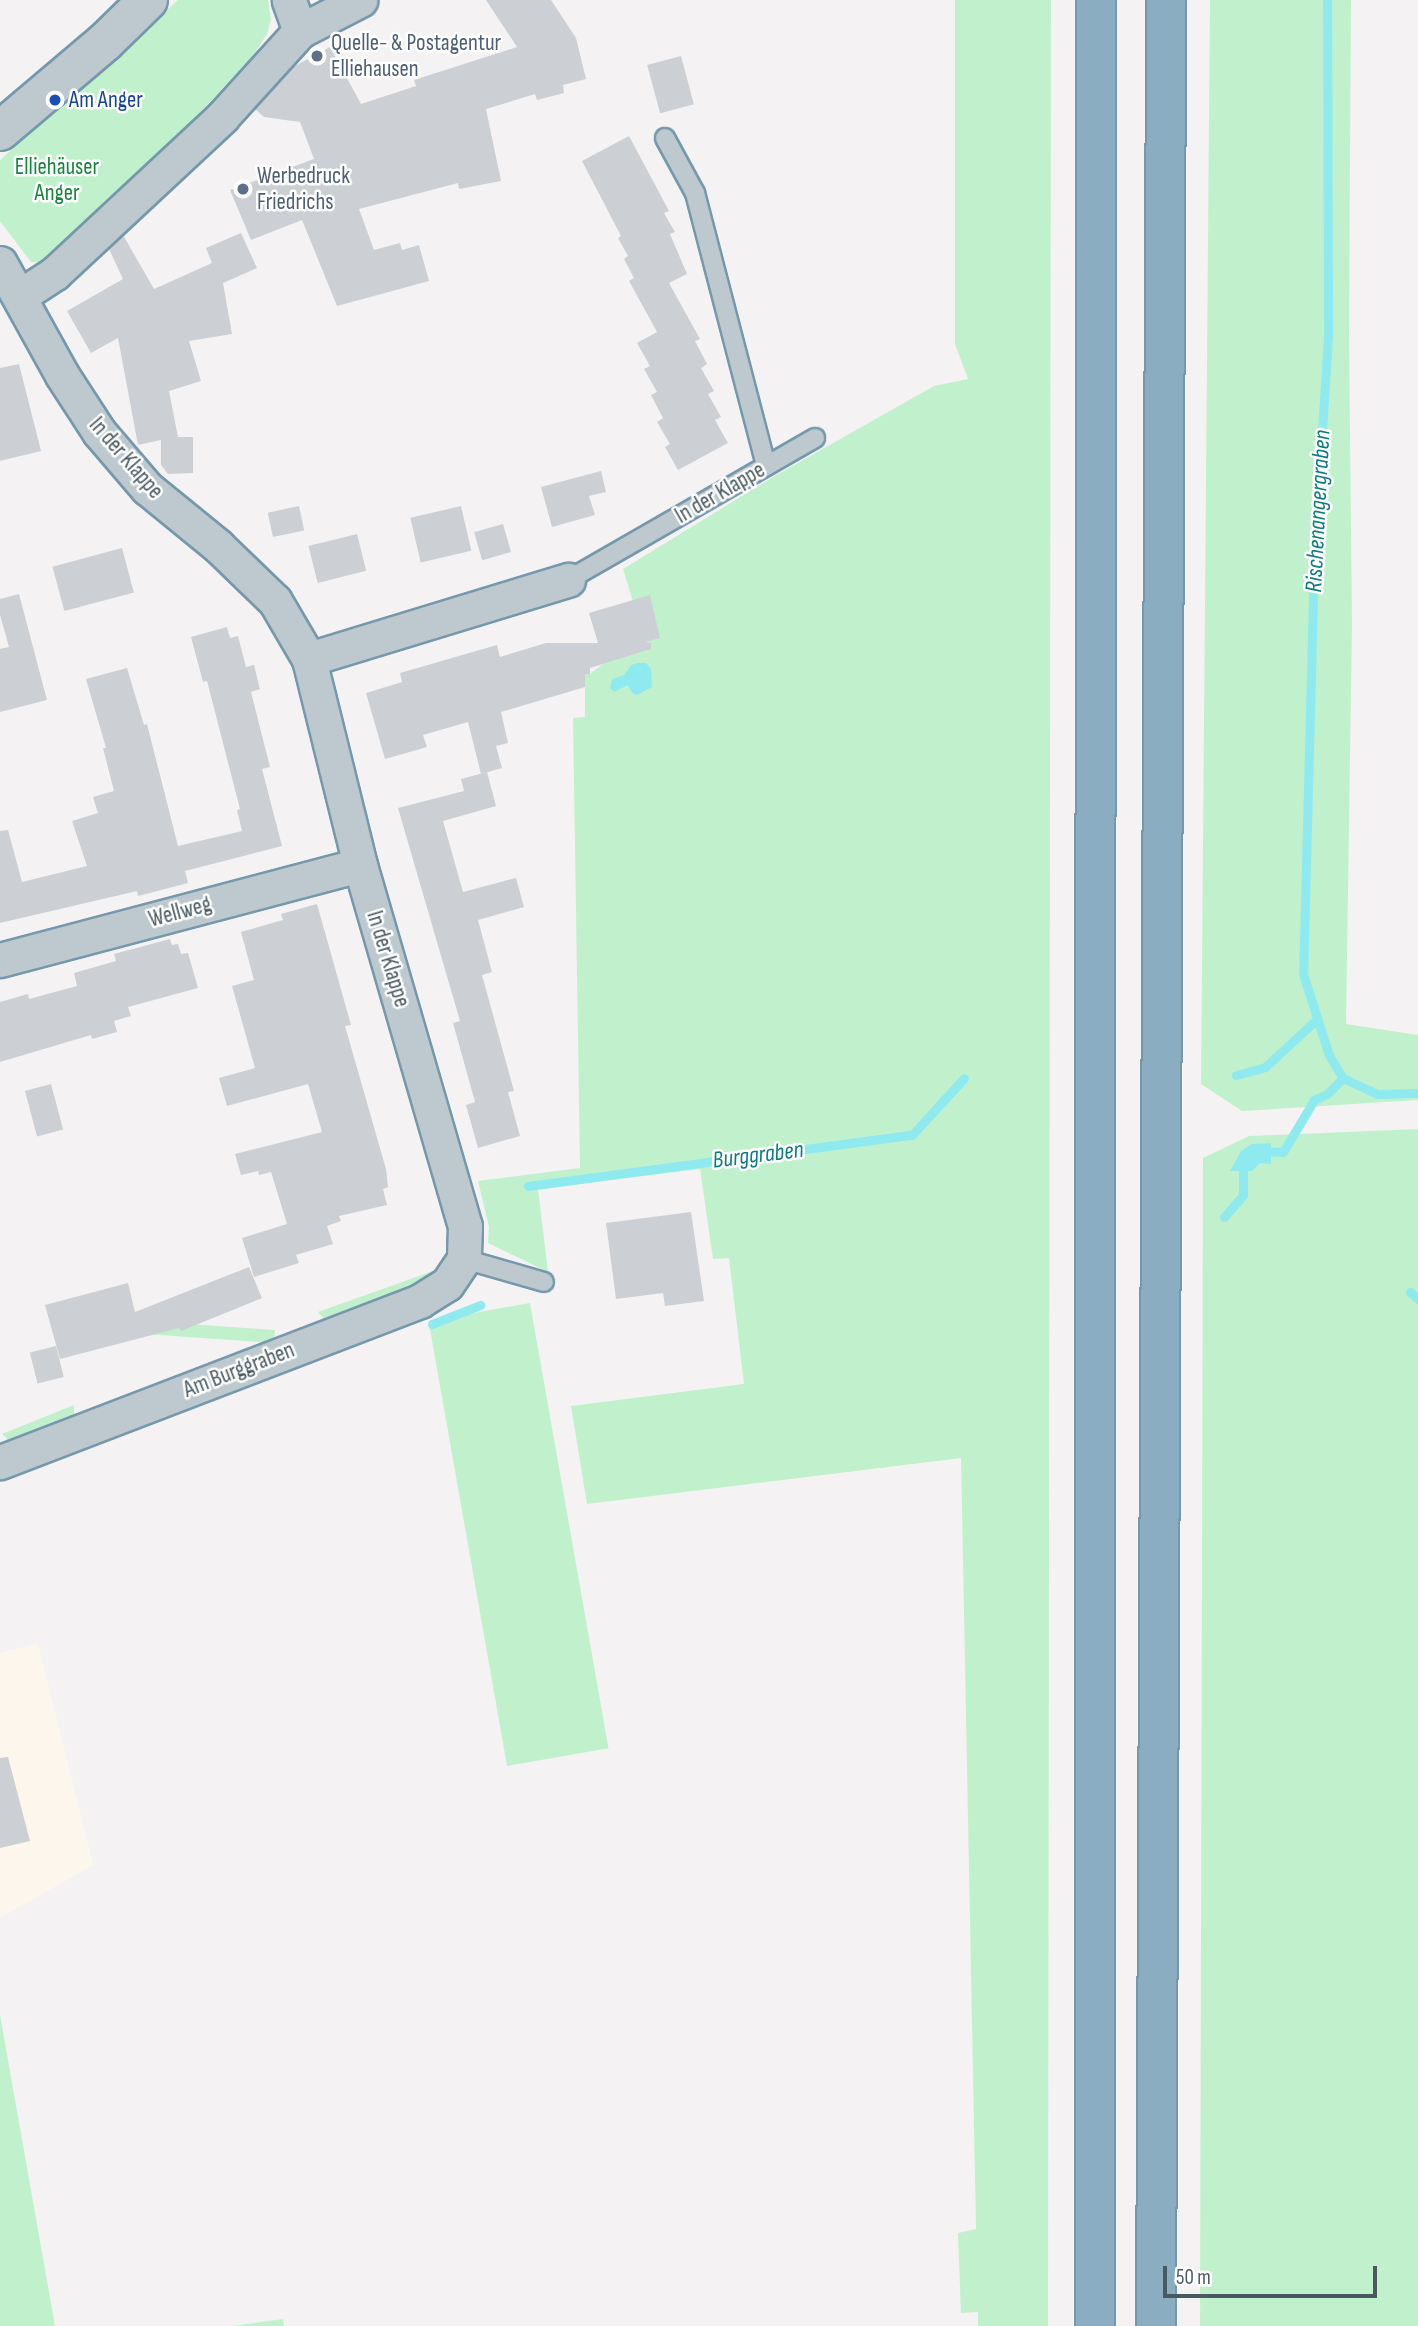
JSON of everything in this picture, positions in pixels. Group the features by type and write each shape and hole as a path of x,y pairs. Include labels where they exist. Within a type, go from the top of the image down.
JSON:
{"highway":[{"path":"1094,2326 1096,0"},
{"path":"1156,2326 1166,0"}],"street":[{"path":"0,131 105,42 148,0"},
{"path":"289,0 300,31"},
{"path":"20,296 55,273 212,125 300,31 360,0"},
{"name":"In der Klappe","path":"0,263 62,375 99,432 146,488 218,546 275,601 309,659 359,864 458,1193 465,1226 464,1259"},
{"name":"In der Klappe","path":"309,659 568,580"},
{"name":"Wellweg","path":"0,960 359,864"},
{"name":"Am Burggraben","path":"0,1462 420,1301 447,1284 464,1259"}],"lane":[{"path":"665,138 695,193 766,466"},
{"name":"In der Klappe","path":"568,580 816,438"},
{"path":"464,1259 544,1282"}],"shaded area":[{"path":"38,1643 93,1865 0,1918 0,1653"}],"green space":[{"name":"Elliehäuser Anger","path":"178,0 268,0 271,20 267,34 254,54 164,152 47,263 31,262 0,221 0,160"},
{"path":"955,0 1051,0 1048,2326 978,2326 978,2312 961,2313 958,2233 976,2229 961,1458 587,1504 571,1406 744,1384 729,1258 713,1259 700,1169 538,1189 548,1272 488,1243 489,1227 478,1181 580,1168 573,718 585,717 585,674 590,674 604,663 648,650 623,569 773,477 934,386 968,379 955,344"},
{"path":"1210,0 1351,0 1349,333 1352,624 1346,1024 1418,1035 1418,1100 1242,1111 1201,1084"},
{"path":"1418,1129 1418,2326 1200,2326 1203,1158 1249,1136"},
{"path":"433,1271 420,1285 327,1323 318,1312"},
{"path":"530,1303 608,1748 507,1766 429,1321"},
{"path":"146,1321 275,1330 274,1343 145,1334"},
{"path":"74,1405 74,1419 11,1443 2,1434"},
{"path":"0,2015 55,2326 0,2326"},
{"path":"283,2319 284,2326 232,2326"}],"water":[{"path":"646,663 651,669 652,687 637,695 632,693 628,685 614,692 610,688 612,679 624,675 631,665"},
{"path":"1271,1143 1271,1164 1260,1163 1252,1171 1230,1171 1241,1151 1252,1144"}],"building":[{"path":"486,0 551,0 576,38 586,79 563,85 564,93 537,100 535,94 486,109 501,181 459,189 458,183 359,209 374,250 400,243 402,250 419,245 429,281 337,306 302,220 251,240 230,190 314,159 300,122 264,117 255,109 295,66 330,47 361,104 416,86 414,80 517,47"},
{"path":"681,56 694,104 660,113 647,65"},
{"path":"629,136 669,211 664,213 675,232 670,234 687,274 669,283 700,339 695,341 707,364 701,368 714,391 708,394 721,417 715,420 728,443 678,470 665,447 670,444 657,422 663,418 651,395 657,392 644,369 650,366 637,343 657,332 629,281 634,278 624,259 628,256 618,238 621,236 582,161"},
{"path":"241,233 257,268 223,283 232,334 189,341 201,381 169,391 178,437 193,437 193,473 168,474 161,465 161,440 138,445 118,338 91,353 67,311 123,279 109,249 123,235 154,289 212,263 206,248"},
{"path":"19,364 41,451 0,461 0,368"},
{"path":"601,471 606,492 589,496 595,515 552,527 541,487"},
{"path":"299,506 304,530 273,537 268,513"},
{"path":"461,506 471,551 421,563 410,518"},
{"path":"503,524 511,552 482,560 474,532"},
{"path":"357,534 366,571 318,583 308,546"},
{"path":"122,548 134,592 64,611 52,567"},
{"path":"19,594 47,700 0,712 0,649 9,647 0,615 0,599"},
{"path":"650,595 660,638 645,642 651,643 651,649 590,668 590,674 585,674 585,687 501,712 508,743 496,746 502,768 481,774 468,722 423,735 427,747 385,759 366,693 402,682 400,673 497,645 500,657 546,643 598,643 589,613"},
{"path":"227,627 230,638 238,636 246,667 254,665 260,689 251,692 270,767 262,769 282,846 185,871 188,883 138,896 137,891 0,923 0,831 8,830 22,882 87,866 72,821 98,813 93,797 114,791 103,748 106,748 86,679 127,668 144,725 147,724 178,846 242,831 237,810 240,809 207,681 203,682 191,637"},
{"path":"487,772 496,806 443,821 463,892 516,878 524,907 478,920 492,972 482,975 514,1091 508,1092 520,1136 478,1148 466,1105 475,1102 453,1023 460,1021 398,808 464,791 461,779"},
{"path":"317,904 351,1025 345,1026 386,1169 388,1187 383,1189 387,1205 339,1216 341,1221 327,1226 333,1244 296,1255 299,1263 254,1277 242,1238 287,1224 271,1172 259,1175 258,1171 241,1175 235,1154 322,1132 308,1084 227,1106 219,1078 255,1068 232,986 254,980 241,932 283,920 281,914"},
{"path":"170,939 172,945 178,944 181,954 188,953 198,988 128,1007 131,1016 114,1021 117,1032 92,1039 91,1035 0,1062 0,1002 28,994 29,999 77,986 74,973 116,961 114,954"},
{"path":"51,1084 63,1129 37,1136 25,1091"},
{"path":"691,1212 704,1301 665,1306 663,1293 616,1299 606,1223"},
{"path":"249,1267 262,1298 181,1331 179,1328 60,1359 45,1305 128,1283 135,1312"},
{"path":"56,1346 64,1377 38,1384 30,1353"},
{"path":"8,1757 30,1841 0,1848 0,1758"}],"waterway":[{"name":"Rischenangergraben","path":"1327,0 1328,336 1314,560 1303,974 1329,1055 1343,1078 1377,1094 1418,1093"},
{"name":"Burggraben","path":"1236,1075 1265,1067 1317,1019"},
{"name":"Burggraben","path":"528,1186 912,1135 964,1078"},
{"path":"1262,1151 1283,1152 1314,1100 1327,1094 1343,1078"},
{"path":"1224,1217 1243,1195 1243,1167 1249,1162"},
{"path":"1410,1292 1418,1299"},
{"name":"Burggraben","path":"432,1324 480,1305"}],"place":[{"name":"Quelle- & Postagentur Elliehausen","path":"317,56"},
{"name":"Am Anger","path":"55,100"},
{"name":"Werbedruck Friedrichs","path":"243,189"}]}
